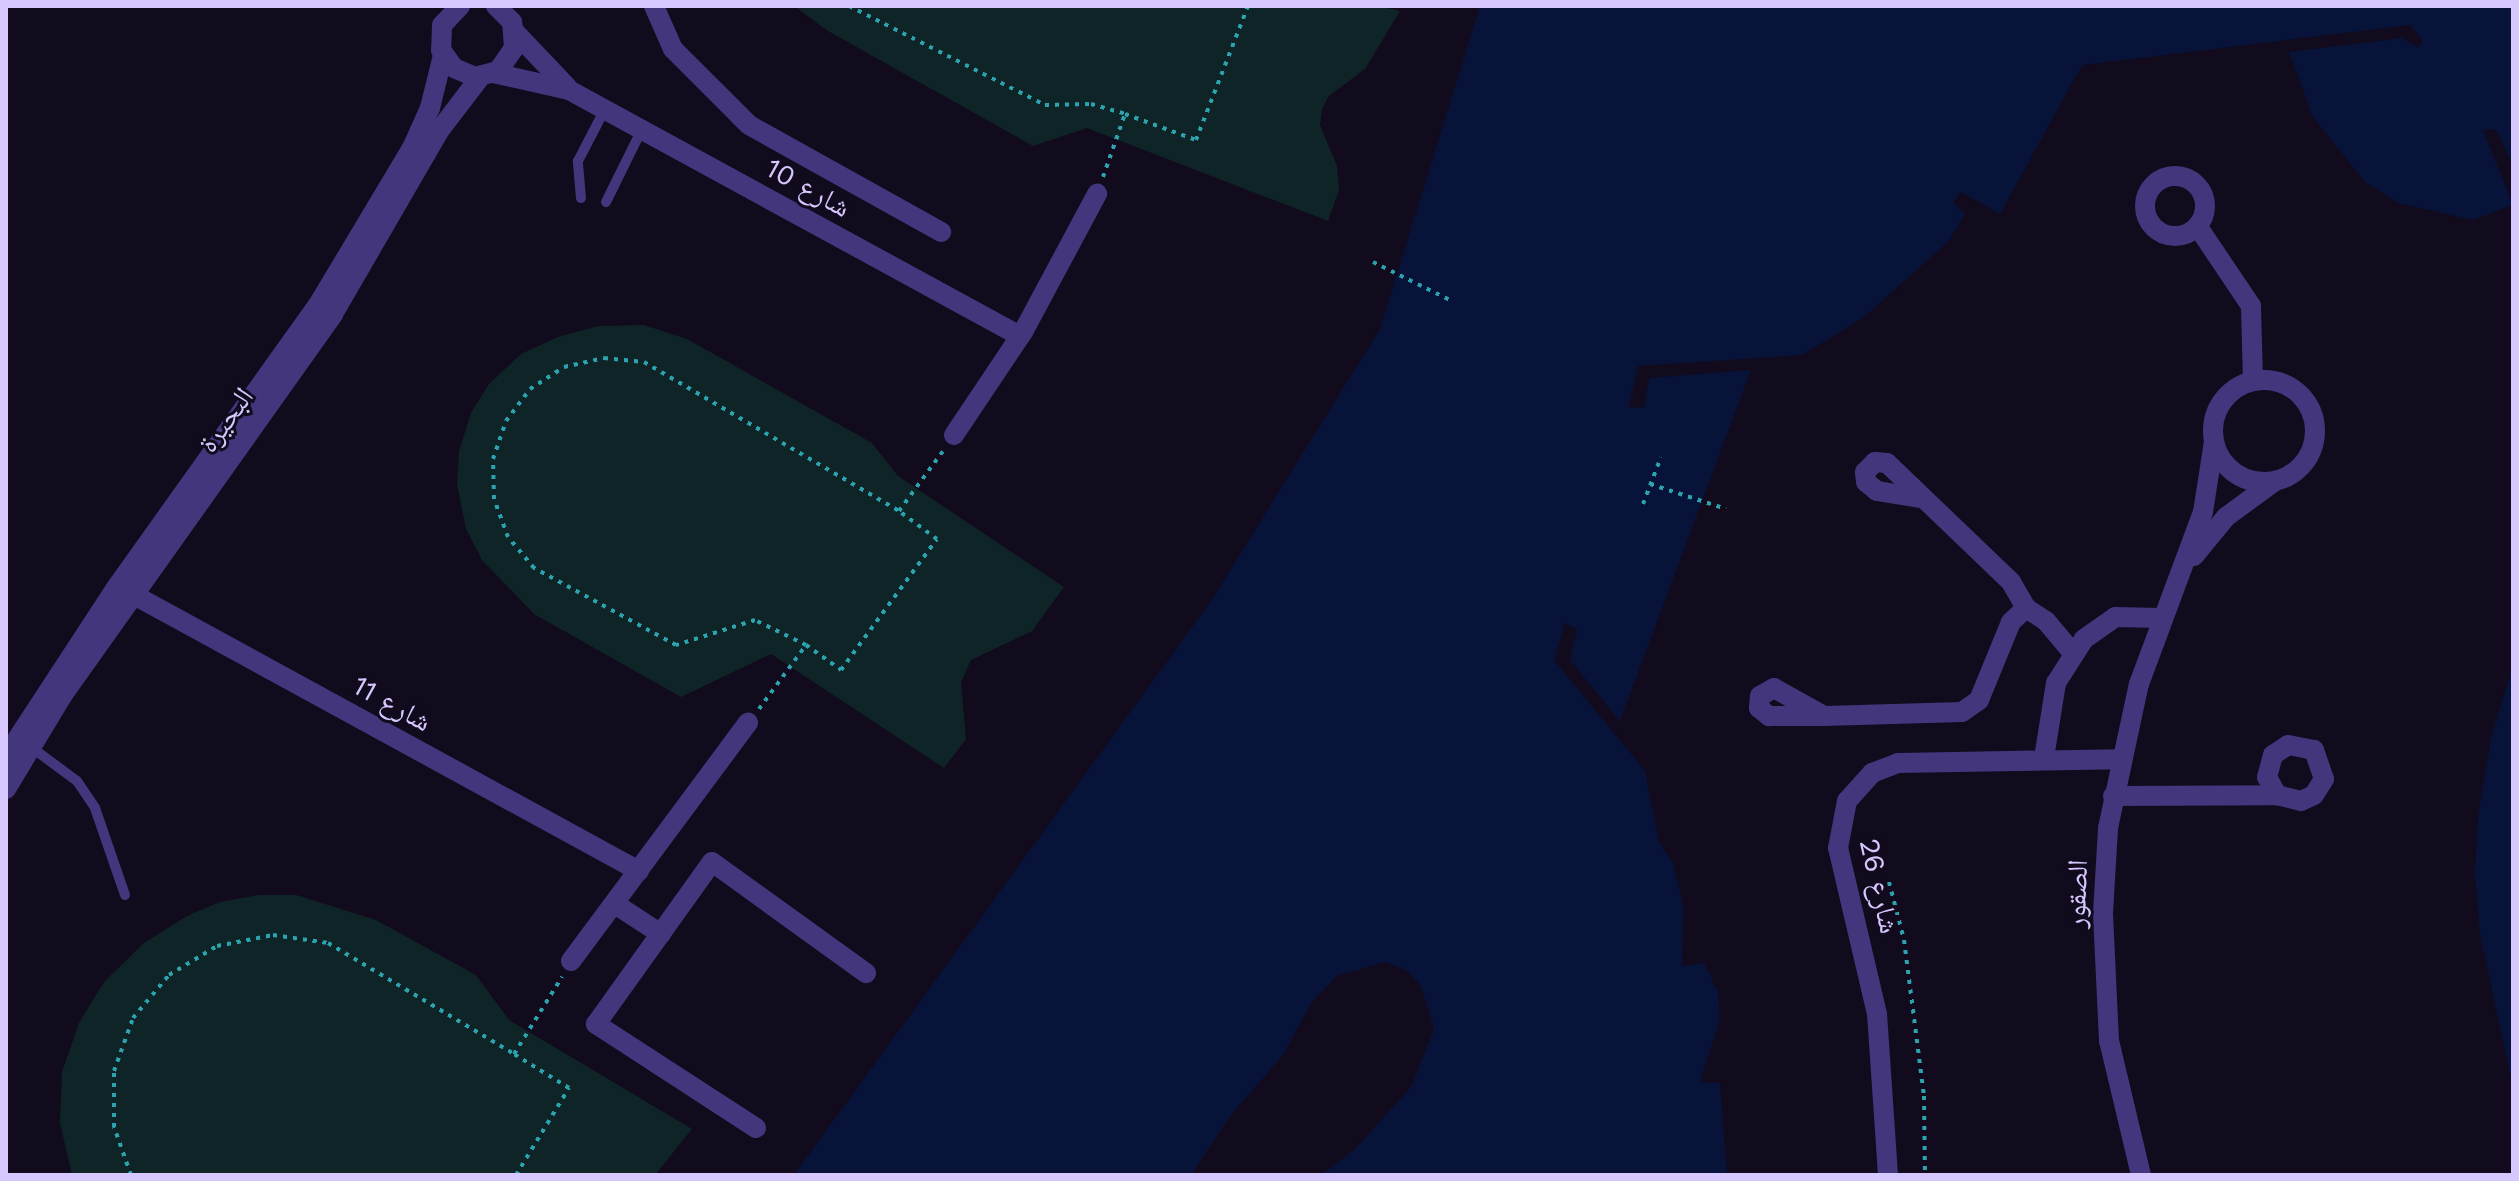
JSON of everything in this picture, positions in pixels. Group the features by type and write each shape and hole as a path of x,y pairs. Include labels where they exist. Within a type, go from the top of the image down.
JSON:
{"street":[{"name":"البحيرة","path":"6,789 18,747 318,305 412,148 430,108 443,55 442,25 460,6"},
{"name":"شارع 10","path":"496,6 514,20 569,90"},
{"path":"654,6 673,49 749,125 941,232"},
{"name":"البحيرة","path":"125,590 299,365 439,131 487,75 510,59 514,20"},
{"name":"شارع 10","path":"443,55 459,72 569,90 1020,336"},
{"path":"954,435 1020,336 1097,194"},
{"path":"2198,227 2251,306 2253,381"},
{"path":"2253,381 2276,381 2297,391 2315,420 2310,454 2296,472 2275,481 2252,481 2232,471 2214,442 2214,419 2224,399 2253,381"},
{"name":"الصقور","path":"2141,1175 2115,1078 2105,994 2103,913 2113,796 2119,759 2161,618 2184,568 2207,498 2214,442"},
{"name":"الصقور","path":"2184,568 2226,517 2275,481"},
{"path":"1920,498 2011,582 2026,608 2046,621 2072,652"},
{"name":"شارع 11","path":"125,590 639,871"},
{"path":"1824,716 1972,708 2011,622 2026,608"},
{"path":"2044,758 2056,683 2072,652 2115,617 2161,618"},
{"path":"571,961 748,723"},
{"name":"شارع 26","path":"1888,1175 1879,1028 1838,848 1842,809 1860,783 1898,763 2119,759"},
{"path":"2113,796 2277,795"},
{"path":"756,1128 596,1024 712,862 866,973"},
{"path":"615,904 661,934"}],"lane":[{"path":"581,198 578,161 605,109"},
{"path":"606,202 642,129"},
{"path":"18,747 77,781 95,808 125,895"}],"path":[{"path":"849,6 1045,105 1091,104 1196,140 1248,6"},
{"path":"1097,194 1125,114"},
{"path":"1373,262 1452,301"},
{"path":"604,358 644,362 899,511 937,539 841,670 806,645 755,620 676,645 534,568 508,537 494,499 493,459 506,421 530,389 564,367 604,358"},
{"path":"899,511 954,435"},
{"path":"1643,504 1661,457"},
{"path":"1650,484 1726,509"},
{"path":"748,723 806,645"},
{"path":"1889,882 1904,940 1924,1096 1925,1175"},
{"path":"131,1175 114,1127 114,1071 133,1018 169,975 217,946 273,935 328,943 569,1088 516,1175"},
{"path":"514,1054 571,961"}],"green space":[{"path":"794,6 1377,6 1400,11 1365,69 1329,96 1322,109 1320,125 1337,166 1339,190 1328,221 1087,128 1033,146 828,31"},
{"path":"644,325 687,339 872,443 898,476 1064,587 1032,631 971,660 961,682 966,739 944,768 771,654 681,697 534,614 482,560 466,529 457,484 459,451 471,413 489,384 521,354 558,337 598,326"},
{"path":"259,895 296,895 376,920 476,975 509,1020 692,1129 655,1175 72,1175 60,1123 62,1072 79,1023 104,982 144,943 187,916 220,902"}],"water":[{"path":"1480,6 2513,6 2513,165 2496,129 2483,130 2513,205 2473,220 2398,203 2365,182 2313,117 2289,52 2402,38 2418,48 2423,41 2410,25 2082,65 2000,214 1961,192 1953,203 1965,214 1949,241 1863,318 1802,355 1638,366 1628,407 1644,408 1649,378 1751,370 1620,721 1570,660 1577,629 1565,623 1554,660 1645,771 1659,842 1673,863 1683,905 1682,966 1704,963 1718,992 1720,1019 1700,1082 1720,1083 1727,1175 1321,1175 1355,1149 1411,1087 1434,1029 1421,986 1406,970 1385,962 1337,976 1312,1002 1283,1055 1231,1115 1191,1175 794,1175 1211,601 1380,329"},
{"path":"2513,665 2513,1088 2480,934 2475,874 2478,818 2491,738"}]}
